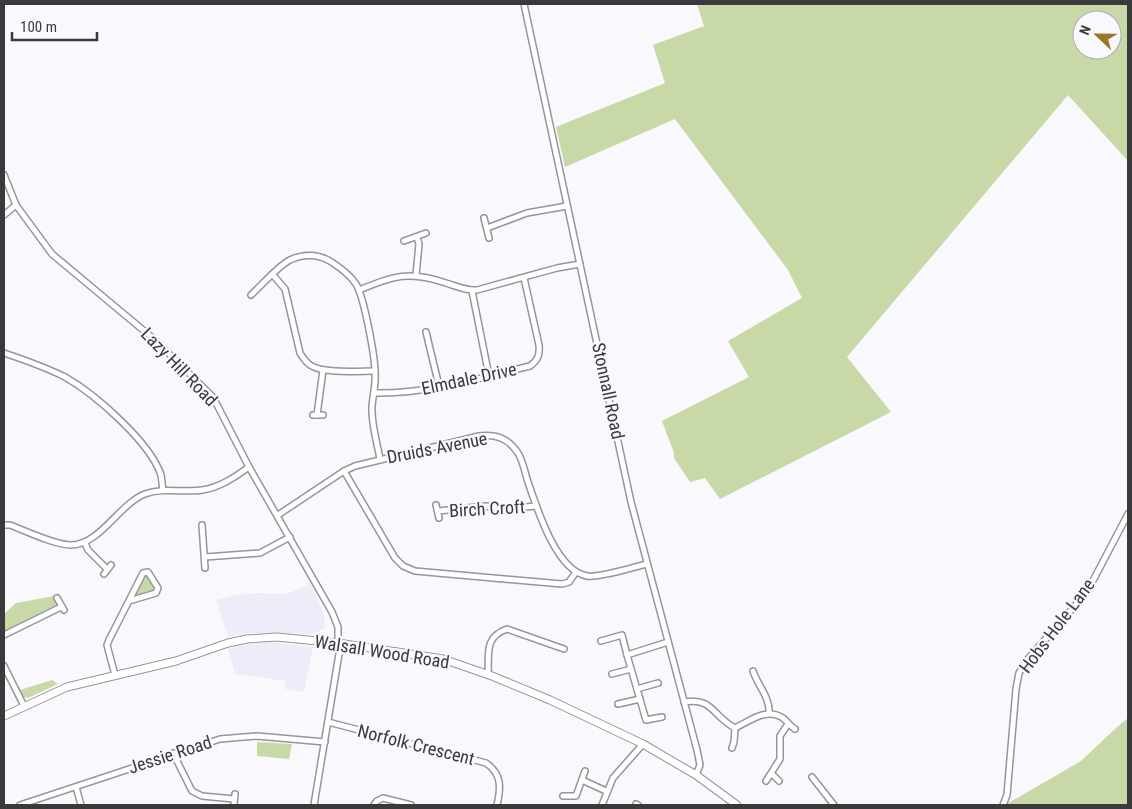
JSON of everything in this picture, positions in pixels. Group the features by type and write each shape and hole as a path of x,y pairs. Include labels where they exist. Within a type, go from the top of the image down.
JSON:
{"street":[{"name":"Stonnall Road","path":"524,4 631,502 700,765 696,775"},
{"name":"Lazy Hill Road","path":"4,175 16,205 52,254 148,334 213,397 249,467 332,612 338,627 338,643 340,648 314,805"},
{"path":"4,215 16,205"},
{"path":"487,228 527,213 567,206"},
{"path":"484,218 488,238"},
{"path":"404,241 417,238 426,233"},
{"path":"416,275 419,244 417,238"},
{"path":"251,295 288,261 299,256 311,255 322,257 350,276 359,290 375,371 375,393 372,406 380,459"},
{"path":"359,290 396,276 416,275 472,291 557,268 580,264"},
{"path":"272,275 285,289 300,353 312,366 323,370 375,371"},
{"name":"Elmdale Drive","path":"375,393 397,393 439,386 530,366 538,358 539,344 524,278"},
{"path":"472,291 489,376"},
{"path":"429,335 439,386"},
{"path":"4,353 46,368 67,378 100,401 123,421 154,462 161,475 163,490"},
{"path":"318,415 323,370"},
{"name":"Druids Avenue","path":"278,515 344,471 355,466 492,434 511,445 519,455 536,506 560,556 576,572"},
{"path":"4,525 10,525 71,545 85,543 132,501 146,494 163,490 202,490 232,479 249,467"},
{"path":"344,471 395,558 403,566 415,571 562,584 569,582 576,572 588,576 596,576 647,564"},
{"name":"Birch Croft","path":"439,518 437,508 486,506 502,509 536,506"},
{"name":"Hobs Hole Lane","path":"1003,805 1007,795 1019,673 1028,659 1087,592 1128,514"},
{"path":"202,525 205,568"},
{"path":"205,557 260,553 290,537"},
{"path":"85,543 88,550 107,569"},
{"path":"115,675 108,643 129,601 143,573 148,572 158,588 156,593 129,601"},
{"path":"4,635 62,609 57,598"},
{"path":"488,674 490,641 498,632 507,629 564,649"},
{"path":"601,641 622,635 646,720 662,717"},
{"name":"Walsall Wood Road","path":"4,716 67,687 176,661 247,638 277,637 338,643 443,659 488,674 550,700 643,744 696,775 737,805"},
{"path":"552,645 554,638"},
{"path":"628,655 668,642"},
{"path":"4,666 24,706"},
{"path":"612,674 632,669"},
{"path":"753,671 756,681 770,704 769,713"},
{"path":"748,684 756,681"},
{"path":"637,688 658,683"},
{"path":"618,704 640,699"},
{"path":"684,702 694,700 705,702 725,723 735,728"},
{"path":"735,728 757,716 769,713 784,719 795,729"},
{"name":"Norfolk Crescent","path":"328,722 486,763 496,772 499,778 500,786 497,805"},
{"path":"766,781 780,759 780,736 788,724"},
{"path":"732,748 735,728"},
{"name":"Jessie Road","path":"20,805 220,739 238,736 325,742"},
{"path":"602,805 606,791 613,778 643,744"},
{"path":"173,753 192,791 202,796 234,799"},
{"path":"563,796 576,796 585,771"},
{"path":"772,774 779,781"},
{"path":"812,777 834,805"},
{"path":"582,780 606,791"},
{"path":"76,787 81,805"},
{"path":"374,805 383,798 412,805"}],"shaded area":[{"path":"311,584 324,615 325,628 313,634 253,633 228,637 216,600 237,595 259,593 286,594"},
{"path":"269,642 313,647 304,692 285,689 286,681 235,674 228,649"}],"green space":[{"path":"697,4 1128,4 1128,161 1068,95 847,357 891,412 720,499 705,478 690,482 674,458 674,453 662,421 749,377 728,341 802,298 788,270 675,119 565,167 556,127 665,83 653,45 704,26"},
{"path":"145,575 147,575 155,587 153,592 135,597 134,596"},
{"path":"54,596 56,605 4,631 4,614 16,603"},
{"path":"52,680 58,684 28,698 23,697 20,690"},
{"path":"1128,718 1128,805 1005,805 1081,761"},
{"path":"257,742 292,744 289,759 257,756"}]}
